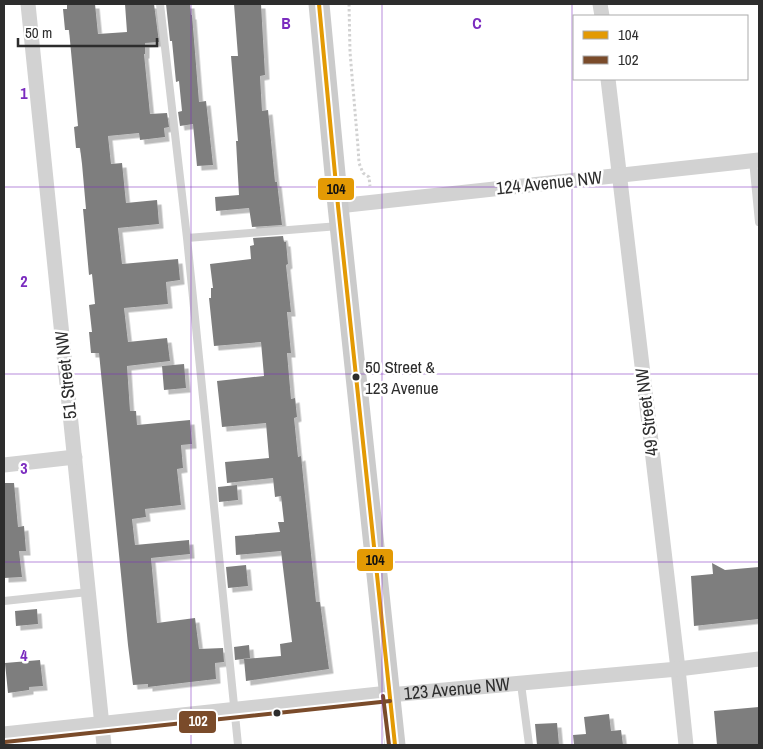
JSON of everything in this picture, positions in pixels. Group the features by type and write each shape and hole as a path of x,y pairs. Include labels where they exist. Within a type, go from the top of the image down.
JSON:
{"main road":[{"path":"319,4 339,216 395,745"}],"street":[{"name":"51 Street NW","path":"28,4 104,745"},
{"name":"49 Street NW","path":"608,80 686,745"},
{"name":"124 Avenue NW","path":"339,216 372,201 756,160"},
{"path":"4,464 74,457"},
{"name":"123 Avenue NW","path":"4,736 389,695 678,669 759,659"}],"lane":[{"path":"160,4 187,238 238,745"},
{"path":"756,160 759,222"},
{"path":"187,238 339,216"},
{"path":"4,601 88,592"},
{"path":"521,684 529,745"}],"path":[{"path":"349,4 350,52 358,155 363,173 369,177 372,201"}],"building":[{"path":"67,4 95,4 98,34 127,32 125,4 154,4 159,42 145,43 144,54 150,114 167,113 169,127 164,128 165,137 140,140 139,133 108,136 111,164 122,163 126,203 157,200 159,224 118,228 122,264 178,259 180,280 166,282 168,304 124,308 128,342 167,338 170,361 127,366 130,411 136,411 137,425 190,420 192,444 181,445 183,468 177,469 181,505 145,509 146,517 132,519 135,545 189,540 190,554 151,558 157,623 195,618 199,649 223,648 224,662 215,663 216,679 148,687 148,684 133,685 99,353 91,353 89,332 92,332 89,305 95,304 92,274 89,275 83,209 86,209 82,164 80,148 76,148 74,127 78,126 69,30 65,30 63,9 67,9"},
{"path":"166,4 190,4 199,102 206,101 213,165 197,166 193,124 180,126 178,112 182,111 179,81 176,82"},
{"path":"234,4 261,4 265,75 260,76 262,111 268,110 275,182 277,182 282,225 252,227 249,208 216,211 215,197 239,195 236,141 238,141 231,56 238,56"},
{"path":"283,236 284,242 286,242 288,264 286,265 291,312 287,312 291,353 287,353 291,399 295,398 297,417 294,418 298,457 301,456 316,602 320,602 329,669 246,681 244,659 281,656 280,644 292,642 281,551 236,555 235,536 280,532 278,522 284,522 281,496 275,497 273,478 227,483 225,462 269,458 266,423 222,427 217,381 264,376 261,342 214,346 209,298 211,298 211,288 213,288 210,264 251,259 250,246 254,245 253,238"},
{"path":"184,364 186,388 164,390 162,366"},
{"path":"4,483 14,483 18,527 24,526 26,551 19,551 22,577 4,578"},
{"path":"237,485 238,500 219,502 218,487"},
{"path":"712,563 725,570 759,567 759,619 694,626 691,576 713,574"},
{"path":"246,565 248,586 228,588 226,567"},
{"path":"37,609 38,624 16,626 15,611"},
{"path":"249,645 250,658 235,660 234,647"},
{"path":"40,660 43,686 29,687 29,690 8,693 5,663"},
{"path":"759,707 759,745 717,745 714,711"},
{"path":"609,714 611,731 621,730 623,745 574,745 573,735 586,734 584,717"},
{"path":"557,723 559,745 537,745 535,724"}],"transit line":[{"name":"104","path":"319,4 338,206 395,745"},
{"name":"102","path":"383,696 389,745"},
{"name":"102","path":"5,742 390,701"}],"place":[{"name":"50 Street & 123 Avenue","path":"356,377"}]}
